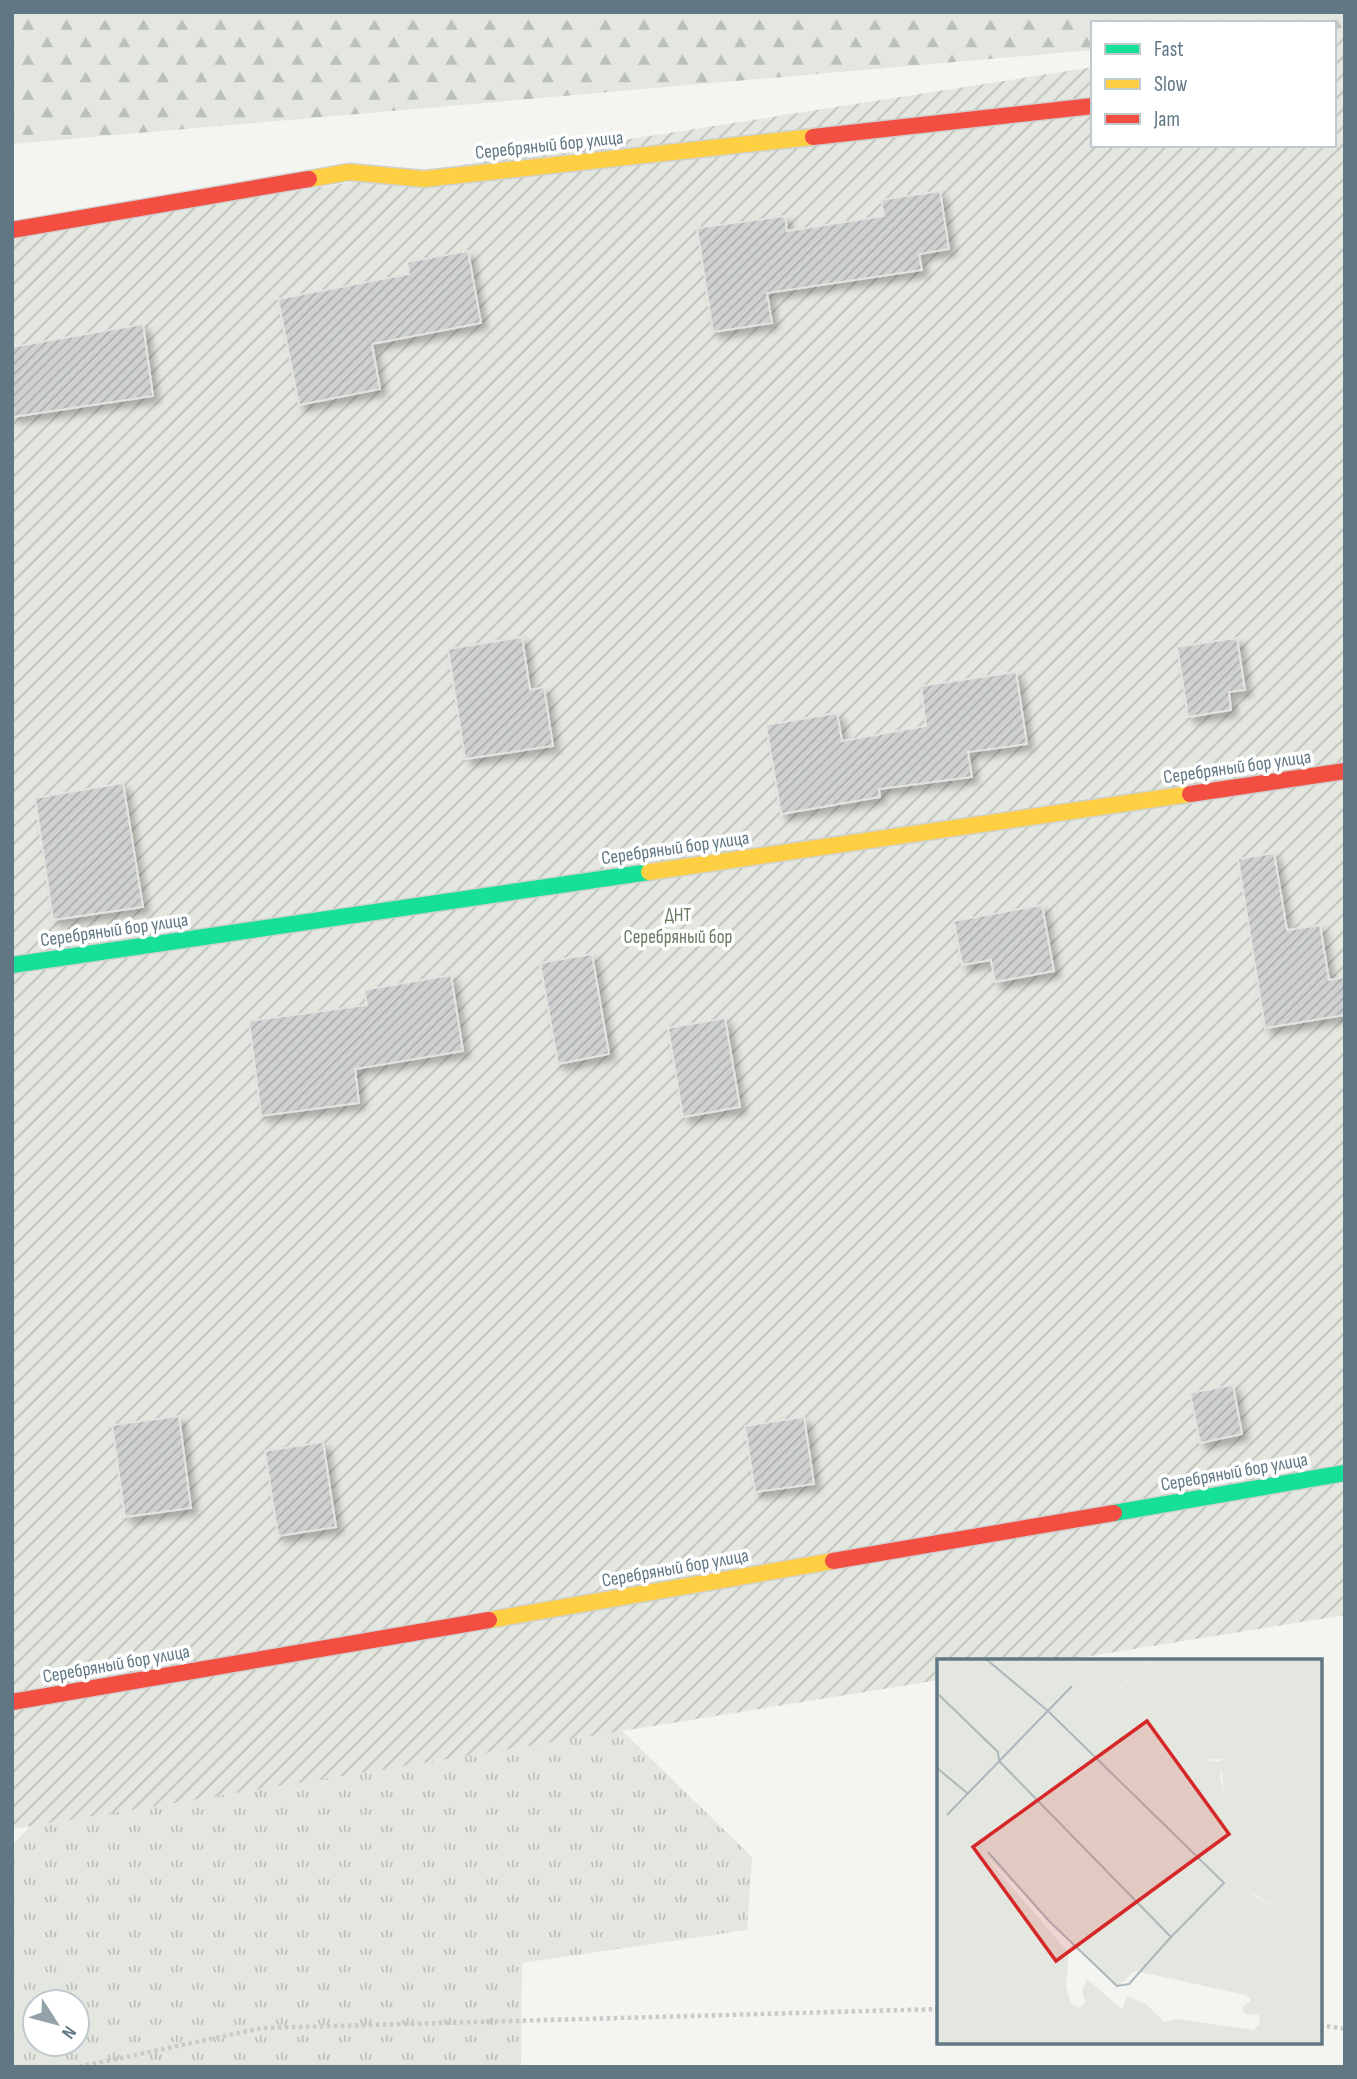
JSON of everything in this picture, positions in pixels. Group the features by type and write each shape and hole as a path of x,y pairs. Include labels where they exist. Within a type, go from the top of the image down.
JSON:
{"street":[{"name":"Серебряный бор улица","path":"12,230 349,172 424,178 1091,106"},
{"name":"Серебряный бор улица","path":"12,965 1345,771"},
{"name":"Серебряный бор улица","path":"12,1702 1345,1473"}],"path":[{"path":"79,2067 262,2028 937,2009"},
{"path":"1322,2025 1345,2029"}],"green space":[{"path":"12,12 1345,12 1345,118 1336,112 1336,21 1091,21 1091,50 12,144"},
{"name":"ДНТ Серебряный бор","path":"1345,27 1345,1615 1071,1659 937,1659 937,1680 12,1829 12,235 1091,67 1091,147 1336,147 1336,29"},
{"path":"603,1712 752,1857 747,1930 522,1963 521,2067 12,2067 12,1845 68,1788"}],"building":[{"path":"940,191 949,249 919,254 922,270 767,293 772,323 713,332 697,228 785,216 787,231 884,216 881,200"},
{"path":"468,251 481,323 372,344 380,389 299,405 278,299 409,274 407,262"},
{"path":"143,324 153,396 12,417 12,347"},
{"path":"522,637 530,690 544,687 553,746 465,759 448,649"},
{"path":"1237,638 1245,690 1229,692 1231,710 1188,717 1177,647"},
{"path":"1016,672 1027,744 968,752 972,777 879,789 880,797 781,814 766,725 837,713 842,741 926,726 921,686"},
{"path":"123,783 143,907 53,920 35,798"},
{"path":"1274,853 1287,930 1320,925 1329,980 1345,977 1345,1015 1265,1028 1238,859"},
{"path":"1042,905 1054,971 995,982 991,960 962,965 954,921"},
{"path":"592,954 609,1054 558,1064 540,963"},
{"path":"451,975 463,1051 355,1069 359,1103 261,1116 249,1021 367,1005 364,990"},
{"path":"725,1018 740,1107 683,1117 668,1028"},
{"path":"1233,1385 1242,1434 1200,1443 1190,1393"},
{"path":"179,1416 191,1508 125,1517 112,1425"},
{"path":"804,1417 814,1484 755,1492 745,1426"},
{"path":"323,1442 336,1527 278,1536 265,1451"}],"traffic: fast":[{"path":"12,965 649,872"},
{"path":"1114,1513 1345,1473"}],"traffic: slow":[{"path":"309,179 349,172 424,179 813,137"},
{"path":"649,872 1190,794"},
{"path":"489,1620 833,1561"}],"traffic: jam":[{"path":"813,137 1091,106"},
{"path":"12,230 309,179"},
{"path":"1190,794 1345,771"},
{"path":"833,1561 1114,1513"},
{"path":"12,1702 489,1620"}]}
